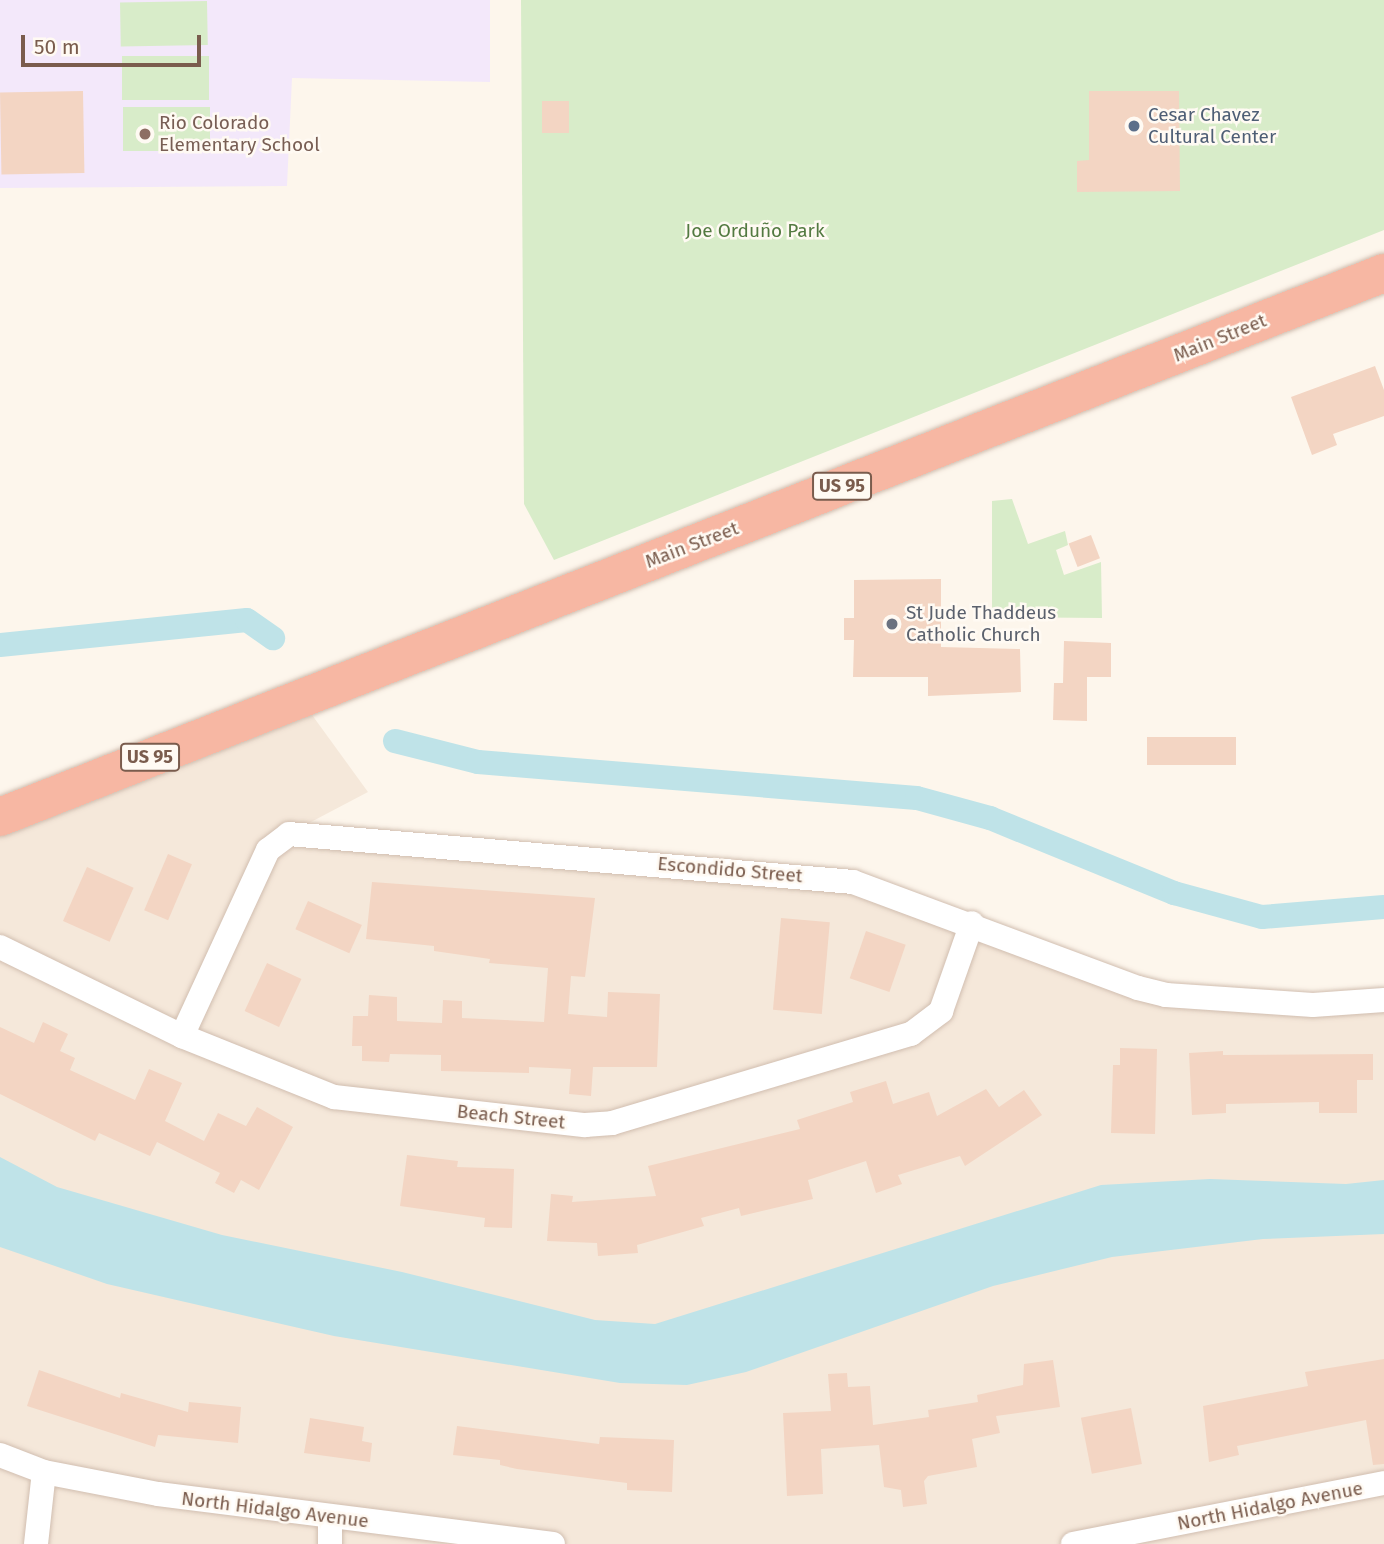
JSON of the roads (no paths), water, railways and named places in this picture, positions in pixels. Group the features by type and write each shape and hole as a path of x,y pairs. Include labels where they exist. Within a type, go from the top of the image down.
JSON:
{"highway":[{"name":"Main Street","path":"0,817 1384,273"}],"street":[{"name":"Escondido Street","path":"182,1036 268,850 289,834 853,882 972,923 1138,988 1166,995 1313,1006 1384,1000"},
{"name":"Beach Street","path":"0,947 182,1036 334,1097 585,1125 612,1123 912,1034 941,1011 972,923"},
{"name":"North Hidalgo Avenue","path":"0,1455 44,1472 158,1494 553,1544"},
{"path":"36,1544 44,1472"},
{"name":"North Hidalgo Avenue","path":"1073,1544 1183,1534 1384,1483"},
{"path":"330,1517 330,1544"}],"water":[{"path":"0,1157 57,1187 222,1235 402,1272 595,1320 655,1324 1101,1185 1210,1179 1346,1184 1384,1180 1384,1234 1263,1239 1112,1257 993,1286 746,1372 687,1385 620,1383 334,1336 107,1284 0,1247"}],"waterway":[{"path":"0,645 247,620 273,638"},
{"path":"395,741 478,762 917,798 990,818 1174,893 1262,917 1384,907"}],"place":[{"name":"Cesar Chavez Cultural Center","path":"1134,126"},
{"name":"Rio Colorado Elementary School","path":"145,134"},
{"name":"St Jude Thaddeus Catholic Church","path":"892,624"}],"park label":[{"name":"Joe Orduño Park","path":"755,231"}]}
